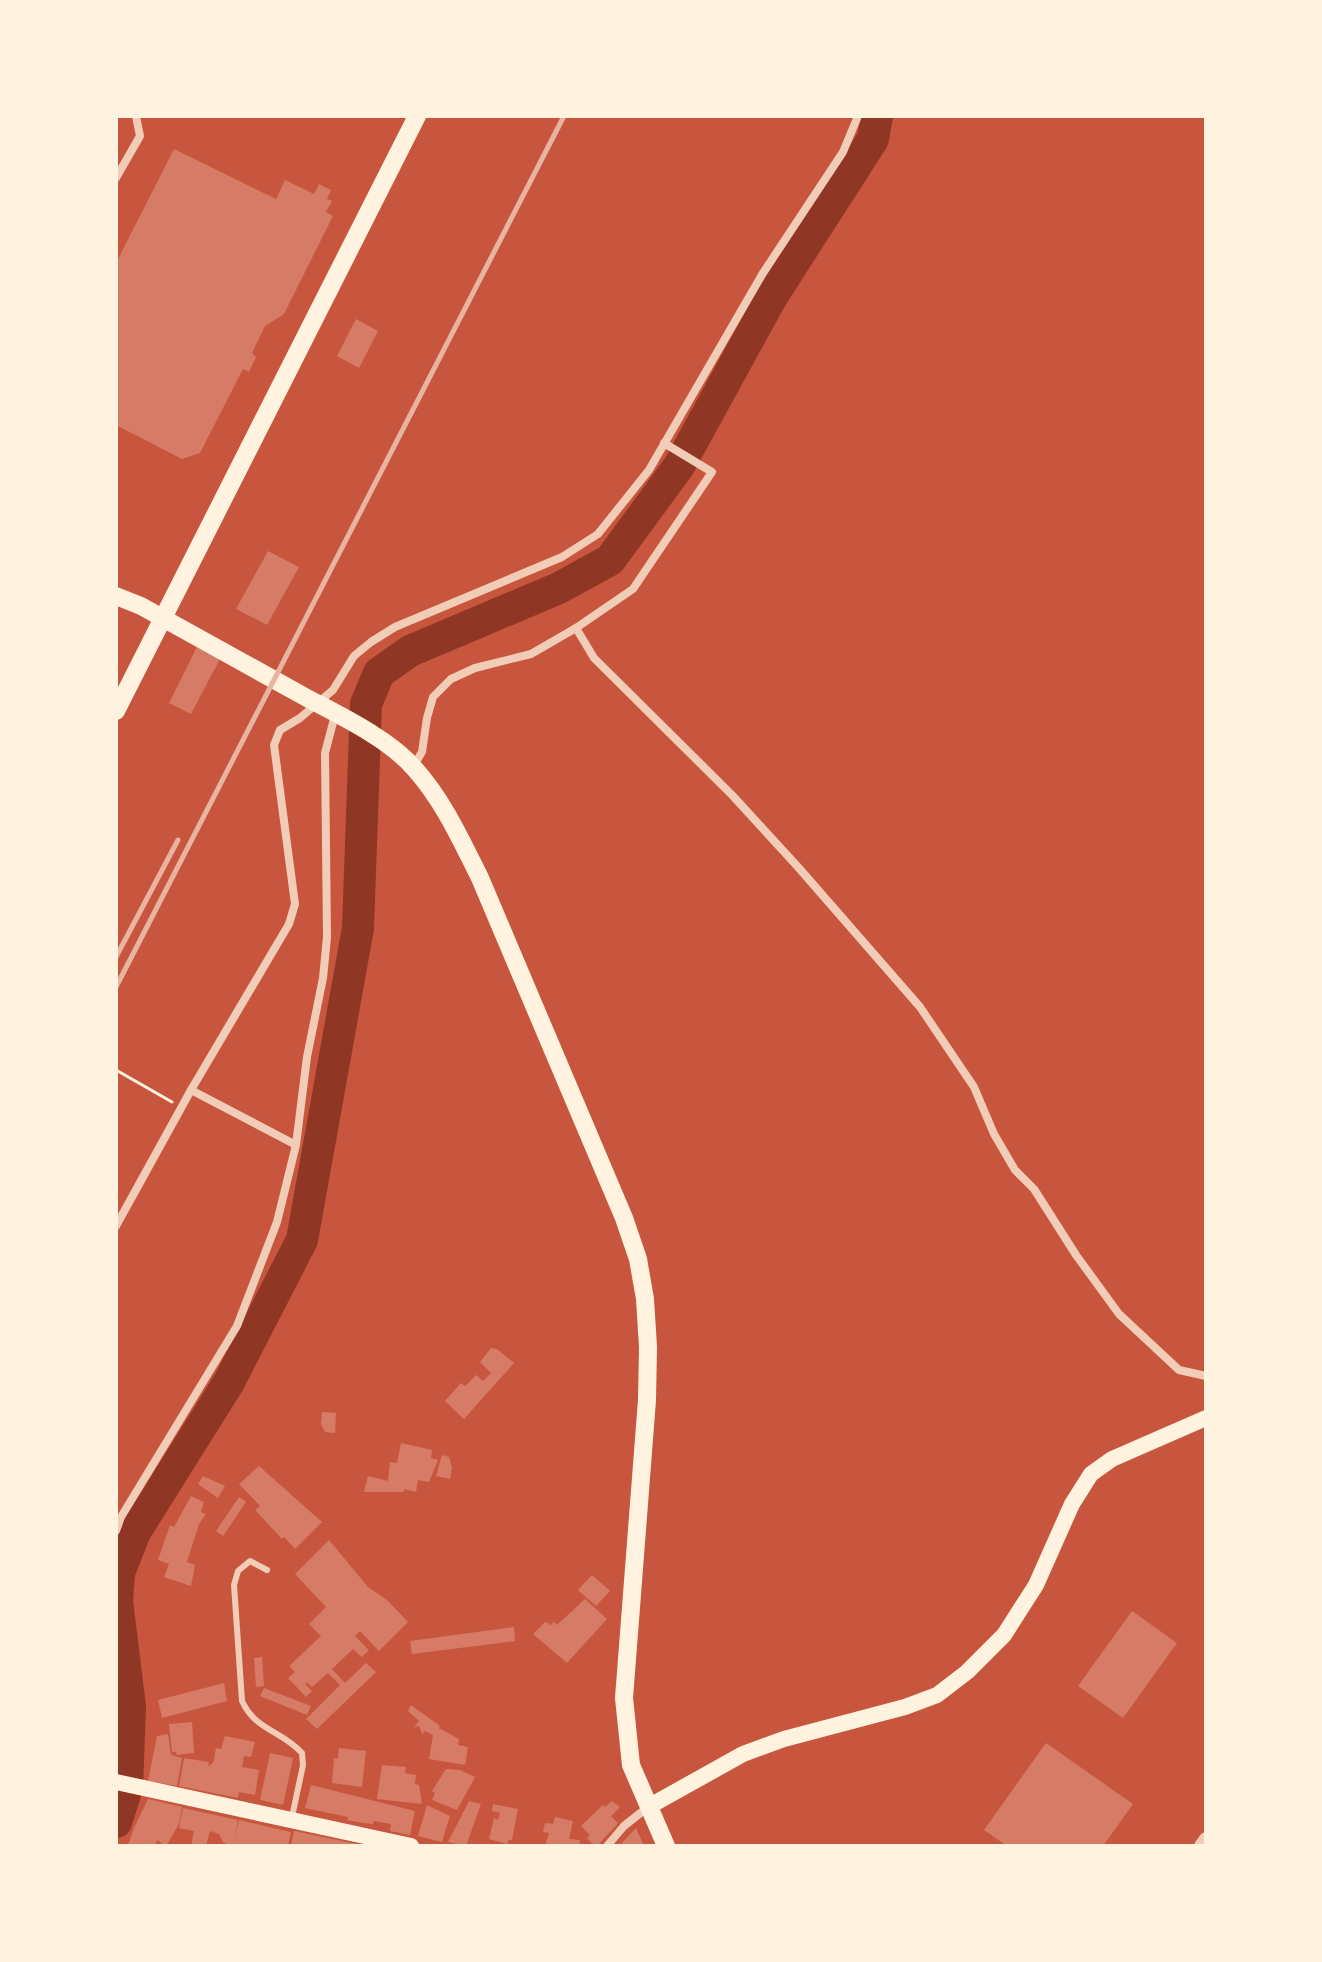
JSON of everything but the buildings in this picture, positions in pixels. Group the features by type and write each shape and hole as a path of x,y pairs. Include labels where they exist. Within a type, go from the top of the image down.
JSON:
{"main road":[{"path":"116,711 417,116"},
{"path":"116,596 141,606 336,713 394,750 413,766 457,831 480,878 624,1218 638,1259 645,1299 647,1400 624,1698 631,1765 666,1846"},
{"path":"648,1807 743,1754 784,1739 905,1707 937,1695 967,1672 1004,1635 1036,1585 1072,1504 1091,1474 1112,1459 1206,1418"},
{"path":"116,1782 411,1846"}],"street":[{"path":"116,178 140,136 136,116"},
{"path":"116,1226 181,1107 289,924 295,904 274,745 280,730 300,718 333,690 354,656 395,627 562,557 598,534 649,470 763,273 843,152 858,116"},
{"path":"413,766 422,752 433,697 451,679 475,668 531,654 633,589 712,472 664,443"},
{"path":"576,628 594,658 741,805 920,1007 974,1087 994,1134 1015,1170 1034,1189 1119,1314 1179,1370 1206,1376"},
{"path":"116,1531 121,1517 237,1326 277,1222 296,1145 307,1057 323,978 327,937 325,753 336,713"},
{"path":"191,1090 296,1145"},
{"path":"607,1846 624,1826 648,1807"},
{"path":"1201,1846 1206,1839"}],"lane":[{"path":"267,1570 250,1561 238,1571 234,1585 242,1701 249,1715 260,1725 291,1741 302,1753 303,1765 291,1820"}],"path":[{"path":"116,1070 181,1107"}],"waterway":[{"path":"116,1822 127,1788 130,1707 117,1601 119,1573 135,1532 229,1382 302,1240 358,928 366,704 379,673 410,651 559,588 610,560 679,466 771,298 873,139 877,116"}],"railway":[{"path":"116,987 564,116"},
{"path":"116,957 178,840"}]}
